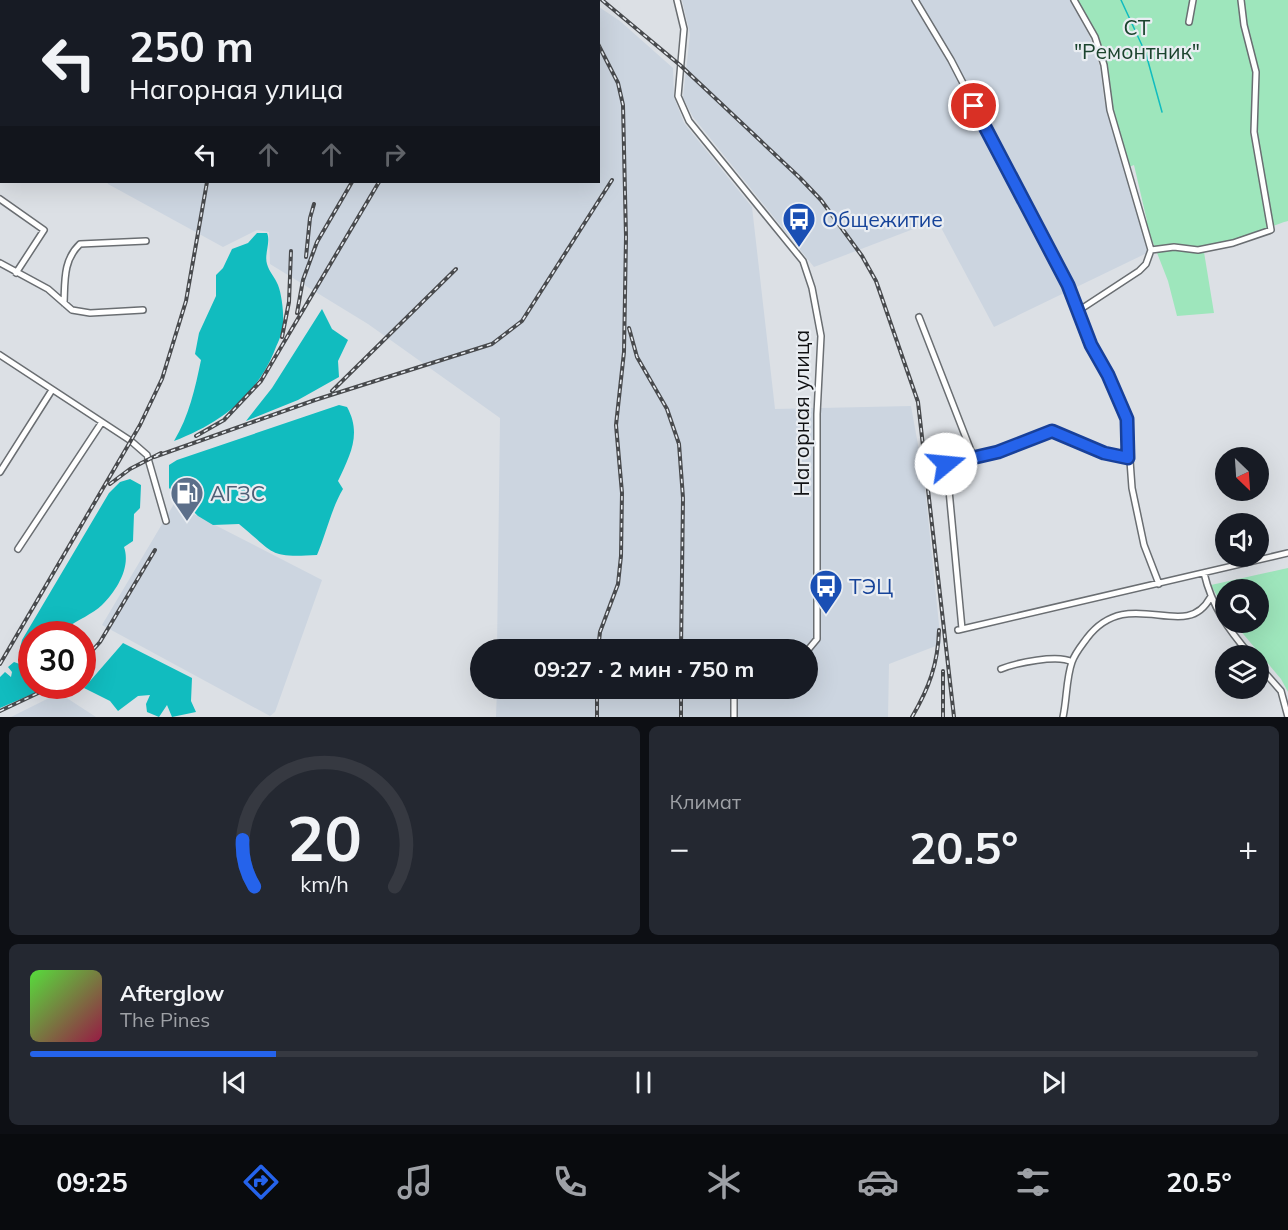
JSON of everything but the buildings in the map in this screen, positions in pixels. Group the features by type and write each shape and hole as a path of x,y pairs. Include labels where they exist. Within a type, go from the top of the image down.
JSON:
{"street":[{"name":"Нагорная улица","path":"677,0 684,29 678,96 689,121 802,261 812,288 821,336 818,414 817,639"},
{"path":"915,0 953,64 1068,285 1127,419 1128,458 1144,545 1159,584"},
{"path":"1074,0 1092,31 1104,65 1110,110 1151,250 1146,264 1139,272 1078,311"},
{"path":"1189,22 1192,0"},
{"path":"1151,250 1174,247 1198,250 1233,243 1271,230 1254,132 1256,72 1244,25 1241,0"},
{"path":"0,199 44,230 16,273"},
{"path":"64,303 65,272 71,253 80,244 146,241"},
{"path":"0,263 48,289 72,310 90,313 143,310"},
{"path":"919,317 973,456"},
{"path":"0,355 131,441 147,455 166,520"},
{"path":"0,472 52,390"},
{"path":"18,549 102,422"},
{"path":"1128,458 1104,453 1052,431 998,452 946,461 960,630 1288,553"},
{"path":"1204,573 1210,598 1224,624 1242,645"},
{"path":"1064,717 1072,662 1091,633 1101,623 1112,617 1133,612 1176,618 1191,615 1201,610 1210,598"},
{"path":"1001,669 1020,661 1028,664 1065,658 1072,662"},
{"path":"1269,677 1281,691 1288,717"},
{"path":"1281,691 1288,686"},
{"path":"734,699 734,717"}],"shaded area":[{"path":"682,0 1070,0 1089,35 1100,67 1104,100 1149,252 994,327 937,220 814,267 693,117 683,98 690,34"},
{"path":"600,8 620,21 673,68 674,97 684,123 752,207 775,409 911,406 924,478 941,644 889,664 888,717 496,717 497,699 818,699 818,639 497,639 500,418 368,324 270,264 269,232 257,230 223,247 108,183 600,183"},
{"path":"174,504 322,580 275,712 270,716 102,625"},
{"path":"47,699 68,699 96,717 11,717"}],"green space":[{"name":"СТ \"Ремонтник\"","path":"1076,0 1288,0 1288,221 1204,252 1214,313 1177,316 1168,281 1145,222 1147,221 1134,165 1129,167 1112,114 1106,70"},
{"path":"1288,568 1288,692 1269,665 1269,645 1252,645 1242,633 1269,633 1269,579 1238,579"}],"water":[{"path":"257,233 267,233 267,264 281,294 283,321 274,352 257,383 246,396 206,426 174,441 184,422 194,392 201,360 195,354 199,333 216,296 216,275 223,268 232,249 248,243"},
{"path":"322,309 332,329 348,340 338,361 339,377 298,400 246,421 272,388"},
{"path":"339,405 347,407 351,417 354,426 353,444 338,481 343,489 317,555 289,556 273,552 239,524 213,525 198,516 169,488 169,465 177,460"},
{"path":"130,479 141,485 140,508 134,514 133,541 124,547 126,562 117,585 108,599 78,621 33,621 109,493 120,482"},
{"path":"123,643 192,678 191,701 196,712 172,717 167,705 159,717 147,712 146,704 150,695 138,696 118,711 110,701 96,694 96,674"},
{"path":"14,662 18,663 18,699 21,699 0,708 0,677 5,672 11,677 12,672 8,667"}],"waterway":[{"path":"1121,0 1146,54 1162,112"}],"railway":[{"path":"602,0 680,65 800,178 821,200 862,256 876,281 918,402 954,717"},
{"path":"599,639 618,584 621,556 622,493 616,425 624,352 626,237 623,105 618,83 600,48"},
{"path":"154,457 315,400 492,344 522,321 612,180"},
{"path":"0,664 140,425 162,379 186,301 207,183"},
{"path":"297,313 303,280 317,242 351,183"},
{"path":"196,436 224,420 261,381 378,183"},
{"path":"306,257 310,218 314,204"},
{"path":"282,337 289,302 291,251"},
{"path":"332,391 456,269"},
{"path":"629,328 637,357 667,409 679,444 683,498 681,639"},
{"path":"110,484 130,469 161,453"},
{"path":"96,646 155,550"},
{"path":"912,717 932,675 939,630"},
{"path":"943,671 943,717"},
{"path":"0,711 25,699"},
{"path":"597,699 597,717"},
{"path":"681,699 681,717"}],"place":[{"name":"Общежитие","path":"799,248"},
{"name":"АГЗС","path":"187,522"},
{"name":"ТЭЦ","path":"826,615"}],"route":[{"path":"946,464 998,452 1052,431 1104,453 1128,458 1127,419 1108,375 1091,345 1068,285 974,106"}]}
